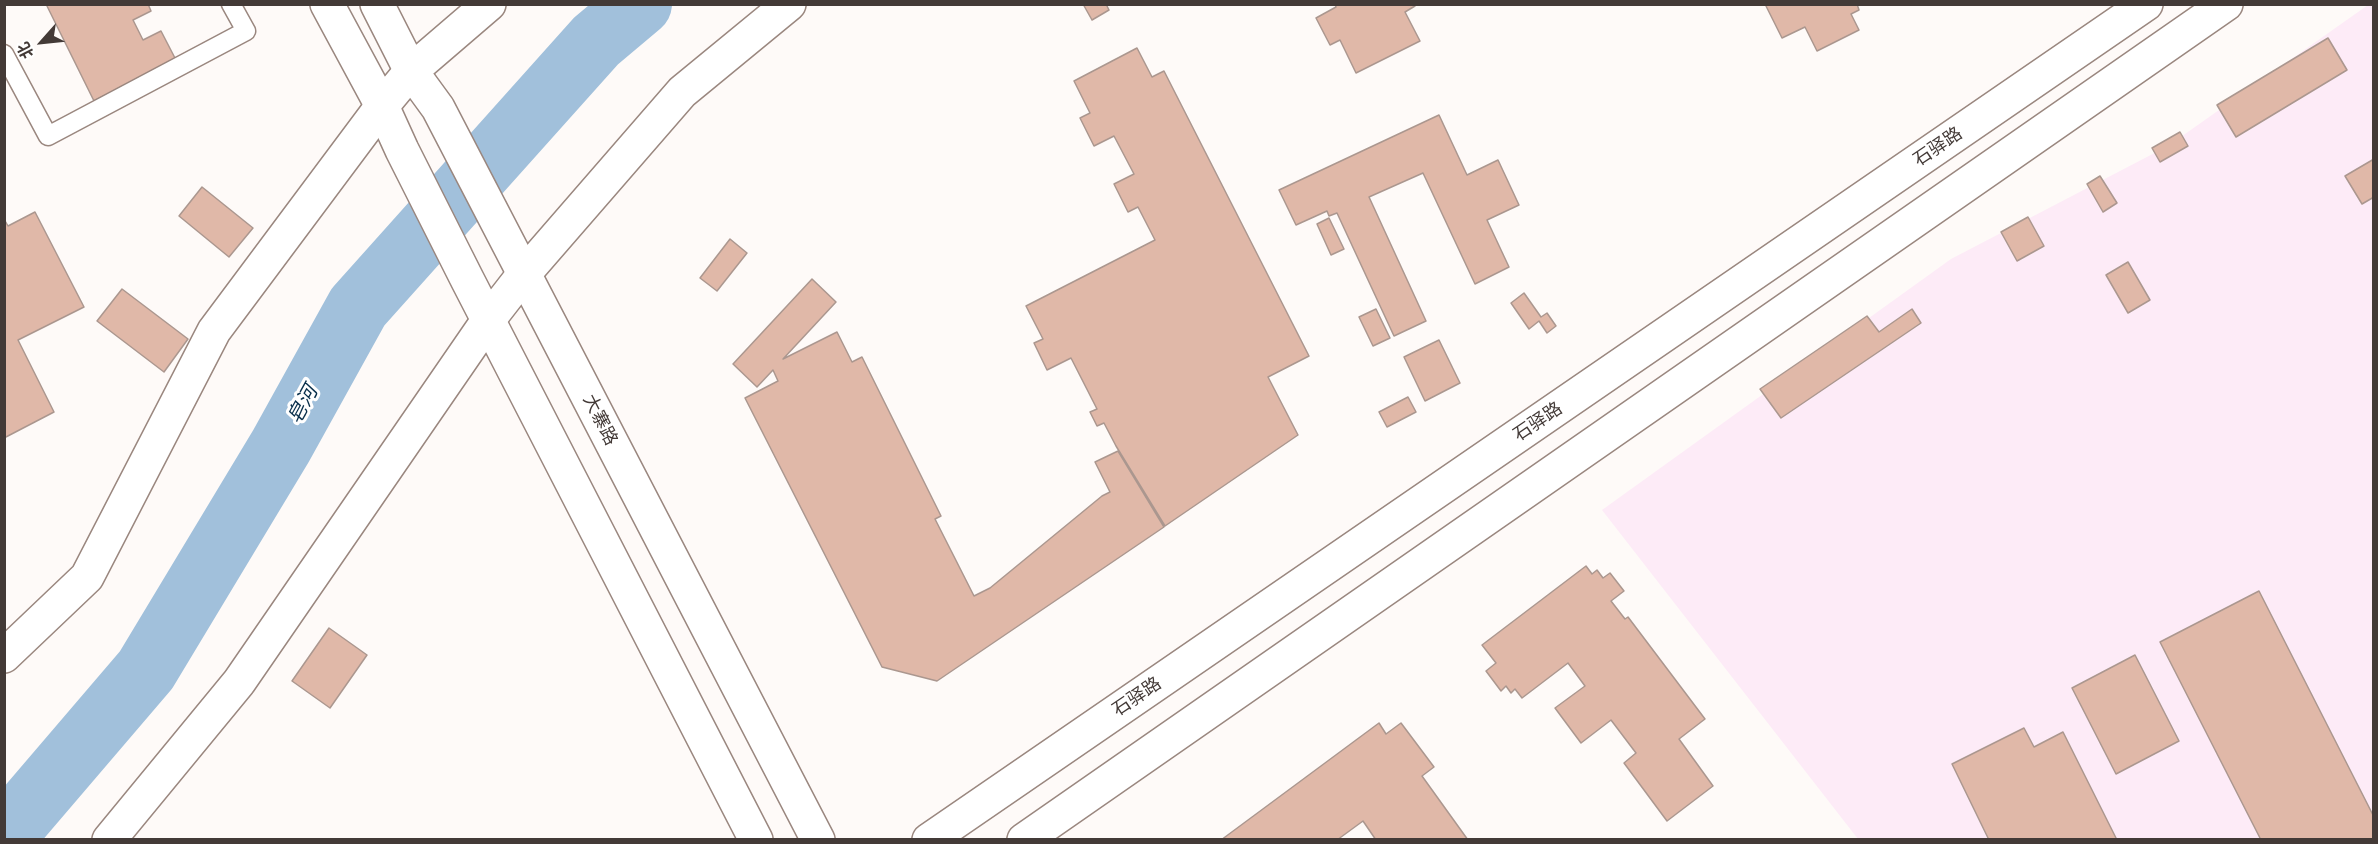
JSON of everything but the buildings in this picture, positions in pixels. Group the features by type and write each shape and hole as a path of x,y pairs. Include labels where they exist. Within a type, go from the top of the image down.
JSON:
{"street":[{"path":"327,4 382,106 467,279 756,840"},
{"name":"大寨路","path":"377,4 411,71 438,108 818,840"},
{"path":"4,656 87,577 214,331 382,106 411,71 489,4"},
{"path":"108,840 239,681 489,319 525,274 682,92 789,4"},
{"name":"石驿路","path":"929,840 2146,4"},
{"path":"1024,840 2226,4"}],"lane":[{"path":"4,54 48,136 246,31 231,4"}],"shaded area":[{"path":"2368,5 2373,5 2373,839 1858,839 1602,510 1951,259 2168,146"}],"waterway":[{"name":"皂河","path":"4,836 146,670 281,446 358,307 596,41 640,4"}]}
